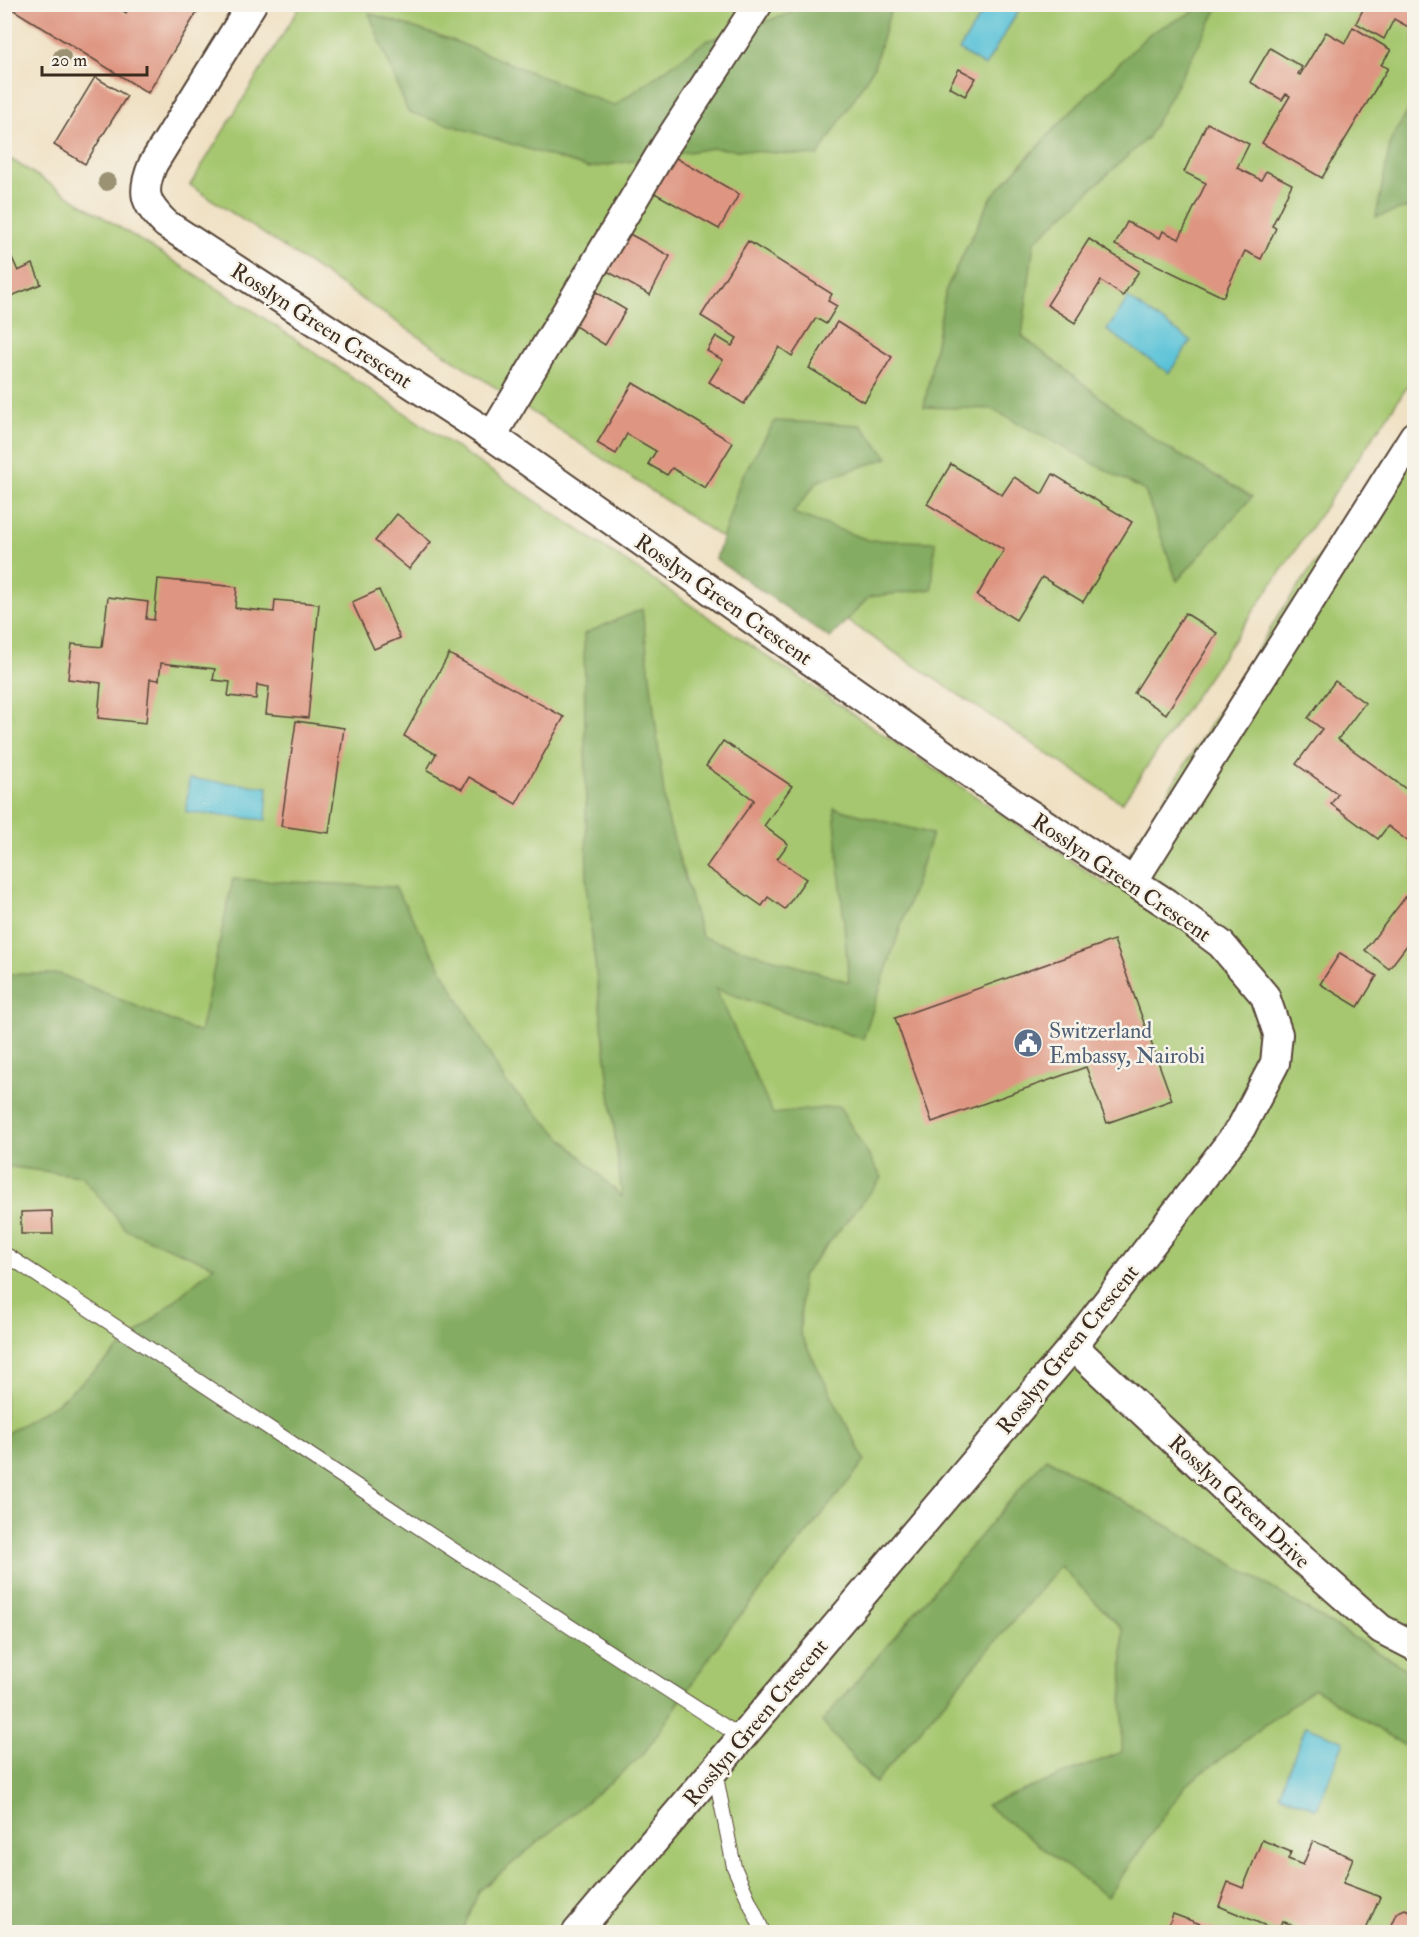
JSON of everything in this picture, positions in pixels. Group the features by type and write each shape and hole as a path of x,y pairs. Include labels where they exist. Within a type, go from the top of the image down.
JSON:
{"street":[{"name":"Rosslyn Green Crescent","path":"252,4 153,164 146,179 145,196 153,211 166,224 492,436 1017,806 1134,880 1221,944 1265,996 1278,1034 1275,1063 1241,1128 1073,1346 577,1932"},
{"path":"492,436 666,146 758,4"},
{"path":"1134,880 1414,435"},
{"name":"Rosslyn Green Drive","path":"1073,1346 1269,1530 1382,1629 1414,1646"}],"lane":[{"path":"8,1256 310,1453 569,1628 742,1738"},
{"path":"714,1770 734,1867 763,1932"}],"green space":[{"path":"1209,4 1220,5 1148,137 1034,242 1022,336 1159,443 1252,497 1177,581 1145,491 992,409 924,407 946,289 992,196 1069,113 1150,33"},
{"path":"301,5 1414,5 1414,377 1122,803 190,185"},
{"path":"790,5 892,5 874,67 818,156 713,148 589,168 408,112 369,13 452,40 614,106 706,41 791,13"},
{"path":"1414,101 1414,206 1376,217 1391,140"},
{"path":"4,155 250,309 1109,886 1281,612 1414,420 1414,1932 5,1932"},
{"path":"775,421 861,425 888,458 818,481 793,513 868,540 935,542 932,589 869,597 830,638 716,559 741,478"},
{"path":"642,609 666,812 702,937 849,982 834,808 932,834 863,1039 716,989 773,1114 839,1106 882,1178 802,1276 800,1333 865,1461 727,1632 643,1755 479,1891 462,1932 5,1932 4,1435 59,1402 214,1266 126,1230 82,1176 5,1166 5,974 60,974 200,1033 233,879 395,887 506,1083 622,1197 587,894 584,634"},
{"path":"1046,1458 1191,1539 1414,1674 1414,1752 1314,1688 1185,1786 1107,1897 986,1805 1122,1752 1123,1630 1060,1566 875,1783 822,1722"}],"water":[{"path":"987,5 1022,5 985,66 959,50"},
{"path":"1128,298 1191,341 1169,373 1107,330"},
{"path":"189,779 268,787 266,820 186,812"},
{"path":"1306,1726 1344,1741 1317,1809 1279,1794"}],"building":[{"path":"4,4 111,4 126,13 131,4 202,4 148,93"},
{"path":"1366,4 1414,4 1412,29 1394,19 1384,39 1356,23"},
{"path":"1353,27 1391,50 1381,65 1388,68 1322,178 1262,143 1290,96 1286,94 1282,100 1250,82 1270,48 1302,67 1298,74 1300,75 1326,32 1345,43"},
{"path":"959,69 976,78 965,96 949,87"},
{"path":"95,77 127,96 85,164 54,145"},
{"path":"1207,123 1249,144 1237,168 1261,180 1266,171 1292,184 1272,226 1276,228 1261,259 1245,251 1223,297 1115,245 1127,222 1160,238 1163,231 1179,239 1206,183 1184,172"},
{"path":"669,154 739,194 719,229 649,190"},
{"path":"626,232 670,256 650,295 605,270"},
{"path":"1089,239 1139,271 1123,296 1101,281 1075,323 1047,305"},
{"path":"4,240 18,271 33,264 41,284 4,299"},
{"path":"748,241 832,294 828,301 837,306 826,324 816,318 792,356 779,347 744,404 709,382 723,360 707,351 716,336 732,346 737,338 701,316"},
{"path":"596,292 626,310 605,345 575,326"},
{"path":"837,322 892,357 864,402 809,368"},
{"path":"633,383 733,443 705,488 672,468 667,475 648,464 656,451 627,434 616,454 597,443"},
{"path":"951,464 1002,495 1014,477 1042,494 1053,474 1132,522 1083,602 1042,577 1016,620 977,596 1004,550 927,504"},
{"path":"397,514 431,542 409,569 375,541"},
{"path":"158,579 237,587 235,608 274,612 275,600 319,604 308,718 266,714 269,687 257,685 256,699 228,696 230,682 213,680 215,669 161,663 159,680 150,679 146,723 98,718 101,683 68,679 72,644 102,647 108,597 148,602 146,619 154,620"},
{"path":"379,590 400,638 374,649 352,602"},
{"path":"1185,613 1217,633 1166,714 1134,693"},
{"path":"449,654 564,717 516,804 469,777 462,789 427,770 436,754 404,736"},
{"path":"1335,681 1365,703 1338,739 1414,795 1414,846 1388,826 1378,839 1331,804 1338,794 1296,764 1322,729 1308,718"},
{"path":"296,721 344,728 329,833 281,826"},
{"path":"723,741 792,786 764,826 788,844 777,859 806,879 785,909 768,897 762,906 706,867 754,800 706,766"},
{"path":"1407,895 1414,901 1414,936 1389,969 1365,950"},
{"name":"Switzerland Embassy, Nairobi","path":"1114,940 1172,1100 1107,1123 1086,1067 932,1122 895,1018"},
{"path":"1340,953 1377,976 1358,1007 1320,984"},
{"path":"52,1211 53,1234 21,1234 21,1212"},
{"path":"1262,1840 1291,1852 1288,1859 1303,1865 1313,1841 1353,1858 1343,1883 1380,1897 1365,1932 1298,1932 1300,1928 1282,1921 1278,1931 1219,1906 1228,1882 1243,1888"},
{"path":"1405,1909 1414,1913 1409,1932 1388,1932 1396,1913"},
{"path":"1173,1914 1222,1932 1166,1932"}],"place":[{"name":"Switzerland Embassy, Nairobi","path":"1028,1043"}]}
